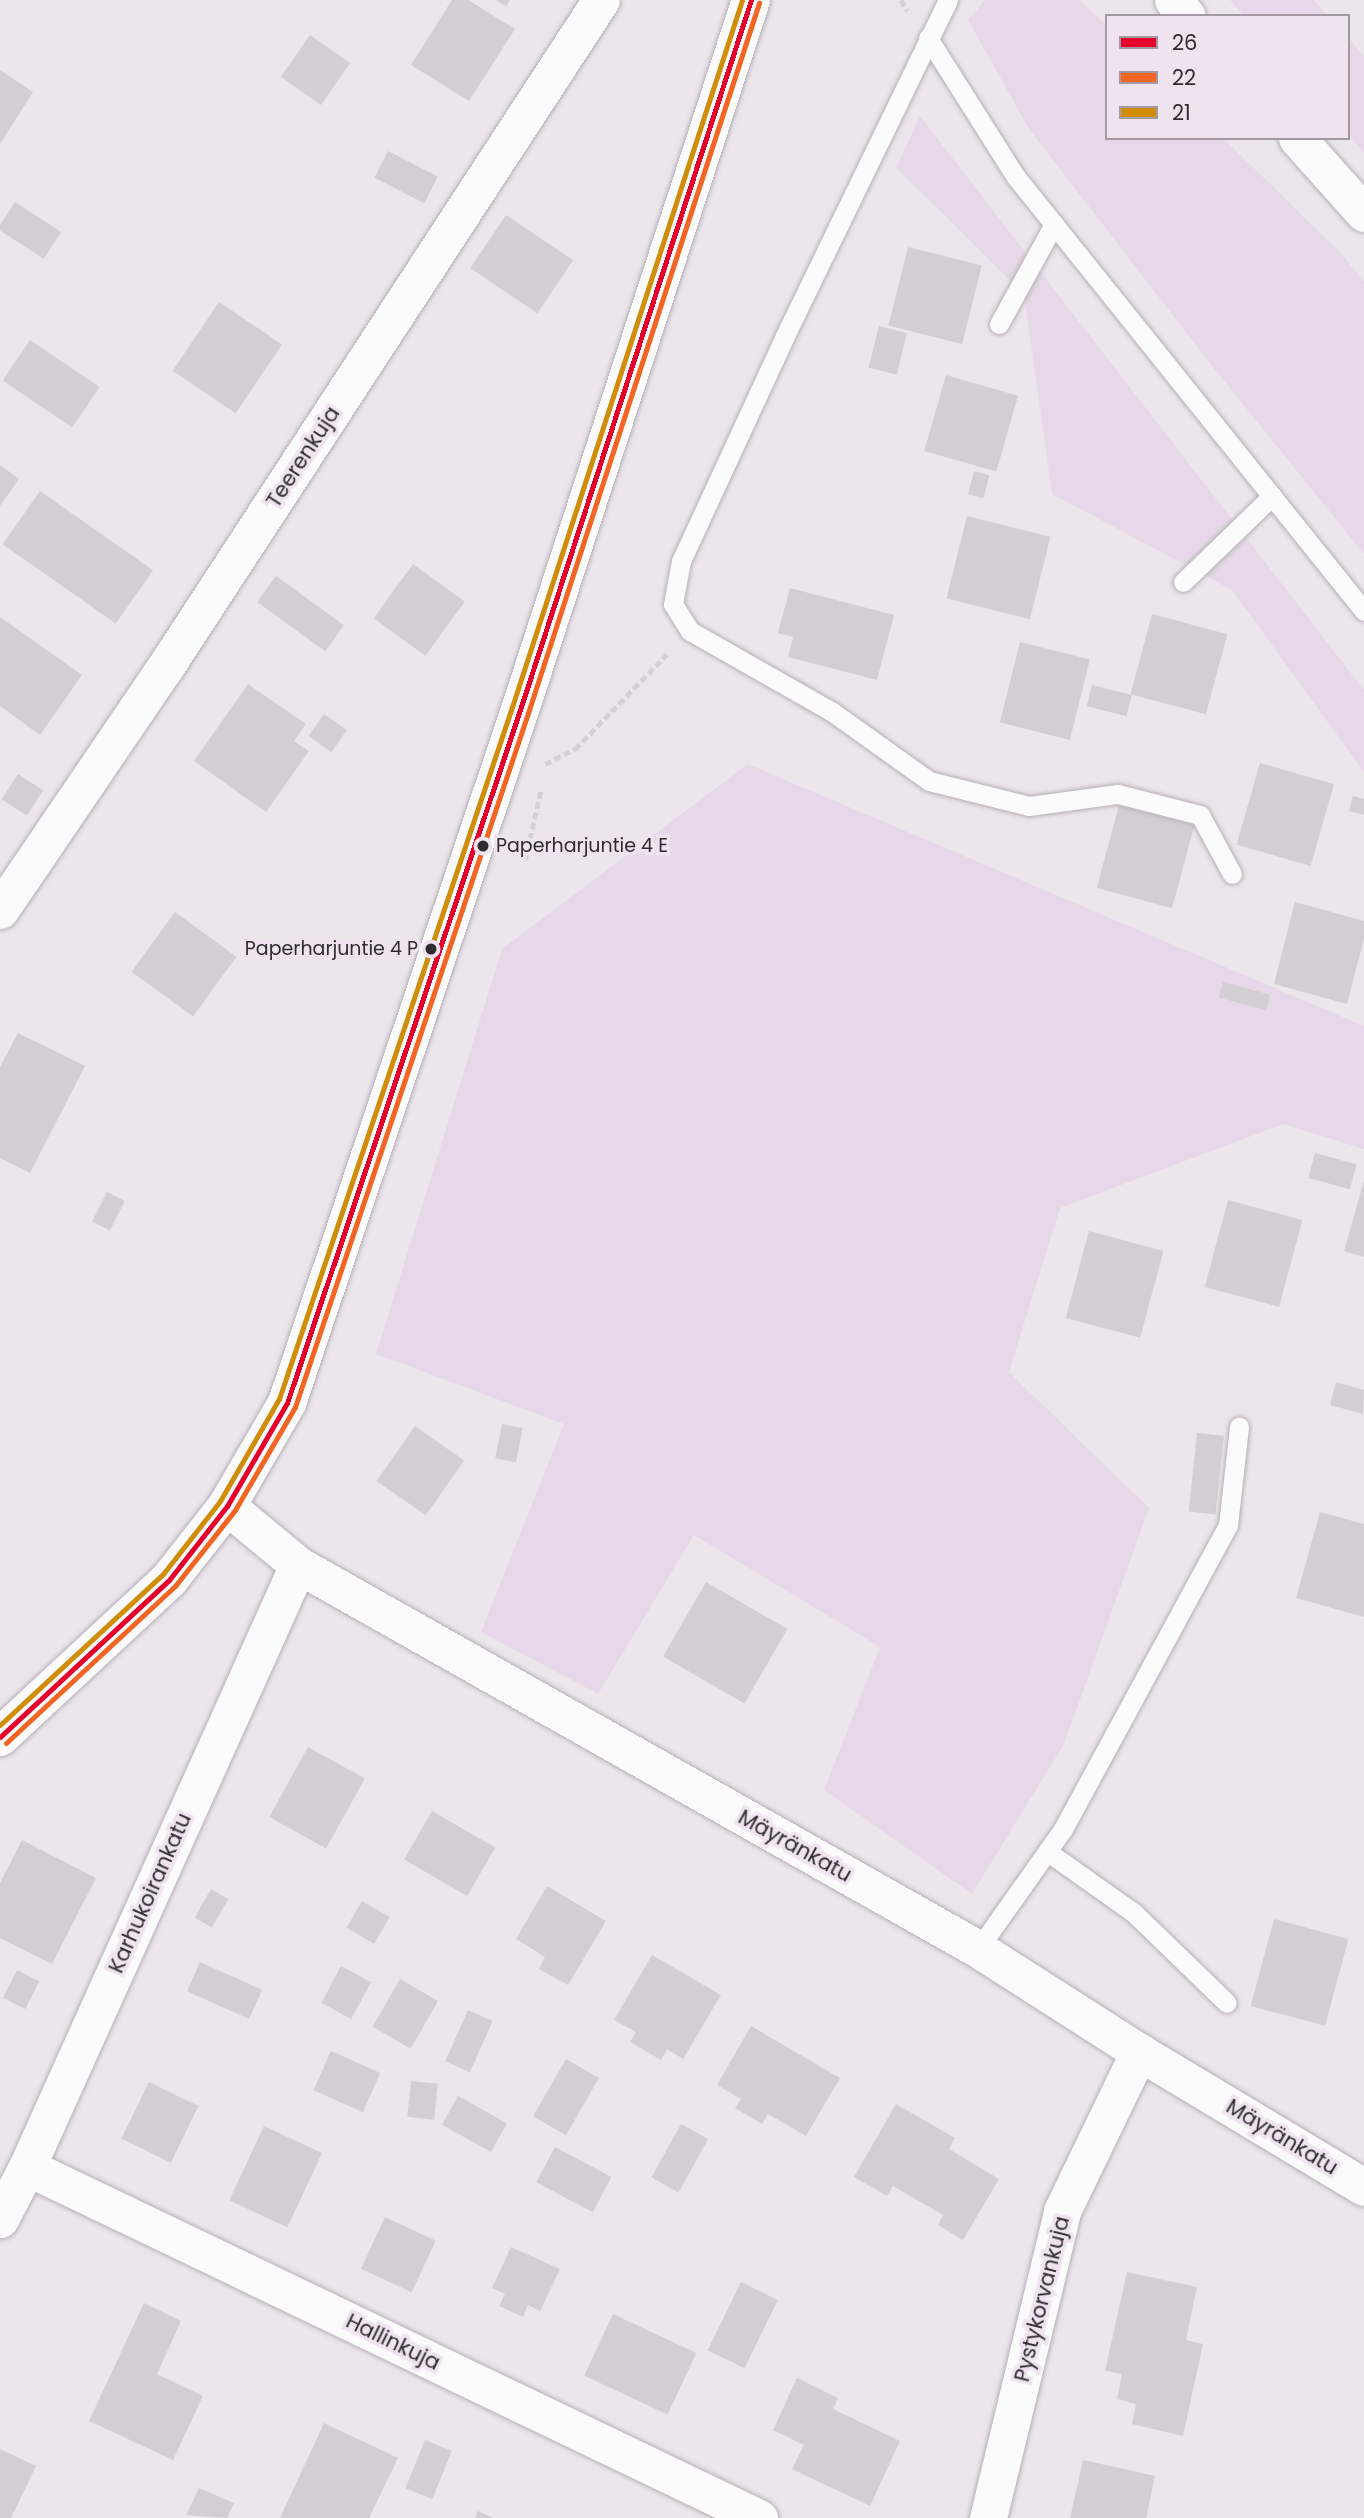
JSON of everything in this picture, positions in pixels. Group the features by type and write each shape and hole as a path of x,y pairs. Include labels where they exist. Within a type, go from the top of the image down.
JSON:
{"street":[{"name":"Teerenkuja","path":"0,910 164,669 601,0"},
{"path":"0,1737 169,1580 227,1506 287,1403 525,697 751,0"},
{"path":"1173,0 1185,14"},
{"path":"1299,140 1364,214"},
{"name":"Mäyränkatu","path":"227,1506 298,1565 978,1949 1139,2052 1364,2187"},
{"name":"Karhukoirankatu","path":"0,2219 27,2167 298,1565"},
{"name":"Pystykorvankuja","path":"988,2518 1062,2211 1139,2052"},
{"name":"Hallinkuja","path":"27,2167 759,2518"}],"lane":[{"path":"948,0 681,562 673,604 690,631 831,711 929,780 1029,806 1118,794 1200,815 1231,874"},
{"path":"928,38 1016,177 1364,611"},
{"path":"999,324 1054,224"},
{"path":"1183,582 1272,496"},
{"path":"978,1949 1048,1852 1131,1709 1228,1525 1239,1427"},
{"path":"1048,1852 1134,1913 1227,2003"}],"path":[{"path":"545,764 575,749 690,631"}],"shaded area":[{"path":"985,0 1080,0 1105,24 1105,140 1225,140 1342,254 1364,282 1364,554 1212,366 1029,129 968,20"},
{"path":"1230,0 1314,0 1326,14 1242,14"},
{"path":"1350,40 1364,56 1364,153 1350,136"},
{"path":"920,116 1364,690 1364,772 1232,590 1052,494 1024,294 896,168"},
{"path":"748,764 1364,1026 1364,1149 1283,1124 1060,1208 1009,1372 1149,1508 1064,1744 972,1894 824,1790 880,1647 694,1535 598,1694 481,1632 564,1424 376,1354 502,949"}],"building":[{"path":"452,0 468,0 515,29 469,101 411,65"},
{"path":"496,0 510,0 506,6"},
{"path":"310,35 350,63 321,105 281,77"},
{"path":"0,70 33,92 0,144"},
{"path":"388,151 438,176 424,203 374,178"},
{"path":"15,202 61,232 44,259 0,230 0,225"},
{"path":"506,215 573,260 537,313 470,268"},
{"path":"908,247 982,265 962,344 888,326"},
{"path":"219,302 282,344 236,413 173,371"},
{"path":"879,326 907,333 897,375 869,368"},
{"path":"30,340 100,387 72,428 3,381"},
{"path":"946,375 1018,396 996,472 924,451"},
{"path":"0,465 19,479 0,506"},
{"path":"974,471 989,475 983,498 968,494"},
{"path":"40,491 153,570 116,623 3,544"},
{"path":"967,516 1050,537 1030,619 946,598"},
{"path":"413,564 465,602 425,656 374,618"},
{"path":"276,576 344,625 325,651 257,602"},
{"path":"790,588 894,615 877,680 788,657 793,637 778,633"},
{"path":"1152,614 1227,634 1206,714 1131,694"},
{"path":"0,617 82,675 40,735 0,706"},
{"path":"1020,642 1090,659 1070,740 1000,723"},
{"path":"248,684 306,724 294,741 309,751 266,812 194,761"},
{"path":"1092,685 1132,695 1126,716 1087,706"},
{"path":"324,714 347,730 331,752 309,736"},
{"path":"1260,763 1334,784 1311,866 1237,845"},
{"path":"18,774 43,790 27,815 2,799"},
{"path":"1353,796 1364,799 1364,815 1349,811"},
{"path":"1119,805 1194,825 1172,908 1097,888"},
{"path":"1295,902 1364,921 1364,939 1347,1004 1274,984"},
{"path":"175,912 236,957 193,1017 132,972"},
{"path":"1223,982 1270,995 1266,1010 1219,997"},
{"path":"18,1033 85,1066 30,1173 0,1158 0,1067"},
{"path":"1315,1153 1357,1164 1350,1189 1308,1178"},
{"path":"1364,1181 1364,1257 1344,1251"},
{"path":"107,1192 125,1201 110,1230 92,1221"},
{"path":"1228,1200 1302,1220 1279,1307 1205,1287"},
{"path":"1089,1231 1163,1251 1140,1338 1066,1318"},
{"path":"1336,1382 1364,1390 1363,1414 1330,1405"},
{"path":"502,1424 523,1428 516,1462 495,1458"},
{"path":"415,1426 464,1460 426,1515 377,1481"},
{"path":"1197,1433 1224,1436 1216,1514 1189,1512"},
{"path":"1320,1512 1364,1524 1364,1617 1296,1598"},
{"path":"706,1582 787,1629 744,1703 663,1656"},
{"path":"308,1747 365,1779 326,1848 269,1817"},
{"path":"432,1811 495,1848 467,1896 404,1859"},
{"path":"22,1840 96,1878 52,1964 0,1938 0,1883"},
{"path":"547,1886 606,1921 568,1985 539,1969 545,1957 516,1939"},
{"path":"211,1889 228,1899 212,1928 194,1918"},
{"path":"362,1901 390,1917 374,1944 346,1928"},
{"path":"1274,1919 1348,1939 1325,2026 1251,2006"},
{"path":"652,1955 721,1995 683,2059 667,2049 661,2060 630,2042 636,2032 614,2020"},
{"path":"200,1962 262,1990 249,2019 187,1991"},
{"path":"341,1966 371,1982 351,2019 321,2003"},
{"path":"17,1970 39,1981 25,2009 3,1998"},
{"path":"400,1979 438,2001 411,2049 372,2027"},
{"path":"468,2010 493,2021 470,2072 445,2061"},
{"path":"751,2026 840,2078 806,2136 768,2114 762,2124 735,2108 741,2099 717,2085"},
{"path":"331,2051 380,2073 363,2112 314,2090"},
{"path":"566,2059 599,2078 566,2135 533,2116"},
{"path":"411,2081 438,2084 434,2120 407,2117"},
{"path":"149,2082 198,2106 171,2163 121,2139"},
{"path":"458,2096 507,2123 491,2152 442,2125"},
{"path":"896,2104 955,2138 949,2149 999,2179 963,2240 938,2225 943,2215 893,2186 887,2196 854,2177"},
{"path":"681,2124 708,2139 679,2192 651,2177"},
{"path":"264,2126 322,2153 287,2227 229,2200"},
{"path":"555,2147 612,2177 593,2212 536,2182"},
{"path":"385,2217 436,2241 412,2292 361,2269"},
{"path":"511,2247 560,2269 540,2311 528,2305 523,2317 499,2306 505,2294 492,2288"},
{"path":"1127,2272 1197,2287 1186,2340 1203,2344 1183,2436 1132,2424 1136,2404 1117,2399 1122,2374 1105,2371"},
{"path":"741,2282 778,2300 745,2368 708,2350"},
{"path":"144,2303 181,2321 157,2374 203,2396 173,2460 89,2421"},
{"path":"613,2314 696,2353 668,2415 584,2376"},
{"path":"797,2378 838,2398 833,2409 900,2441 870,2506 792,2469 804,2445 773,2430"},
{"path":"324,2423 398,2458 369,2518 280,2518"},
{"path":"425,2440 452,2451 432,2499 406,2488"},
{"path":"0,2449 36,2466 11,2518 0,2518"},
{"path":"1083,2460 1155,2476 1146,2518 1070,2518"},
{"path":"199,2488 234,2503 227,2518 186,2515"},
{"path":"478,2511 493,2518 475,2518"}],"transit line":[{"name":"21","path":"0,1725 163,1574 220,1501 279,1399 512,707 742,0"},
{"name":"26","path":"0,1737 169,1580 227,1506 287,1403 520,710 751,0"},
{"name":"22","path":"6,1743 175,1586 235,1510 295,1407 528,713 759,3"}],"place":[{"name":"Paperharjuntie 4 E","path":"483,846"},
{"name":"Paperharjuntie 4 P","path":"431,949"}]}
